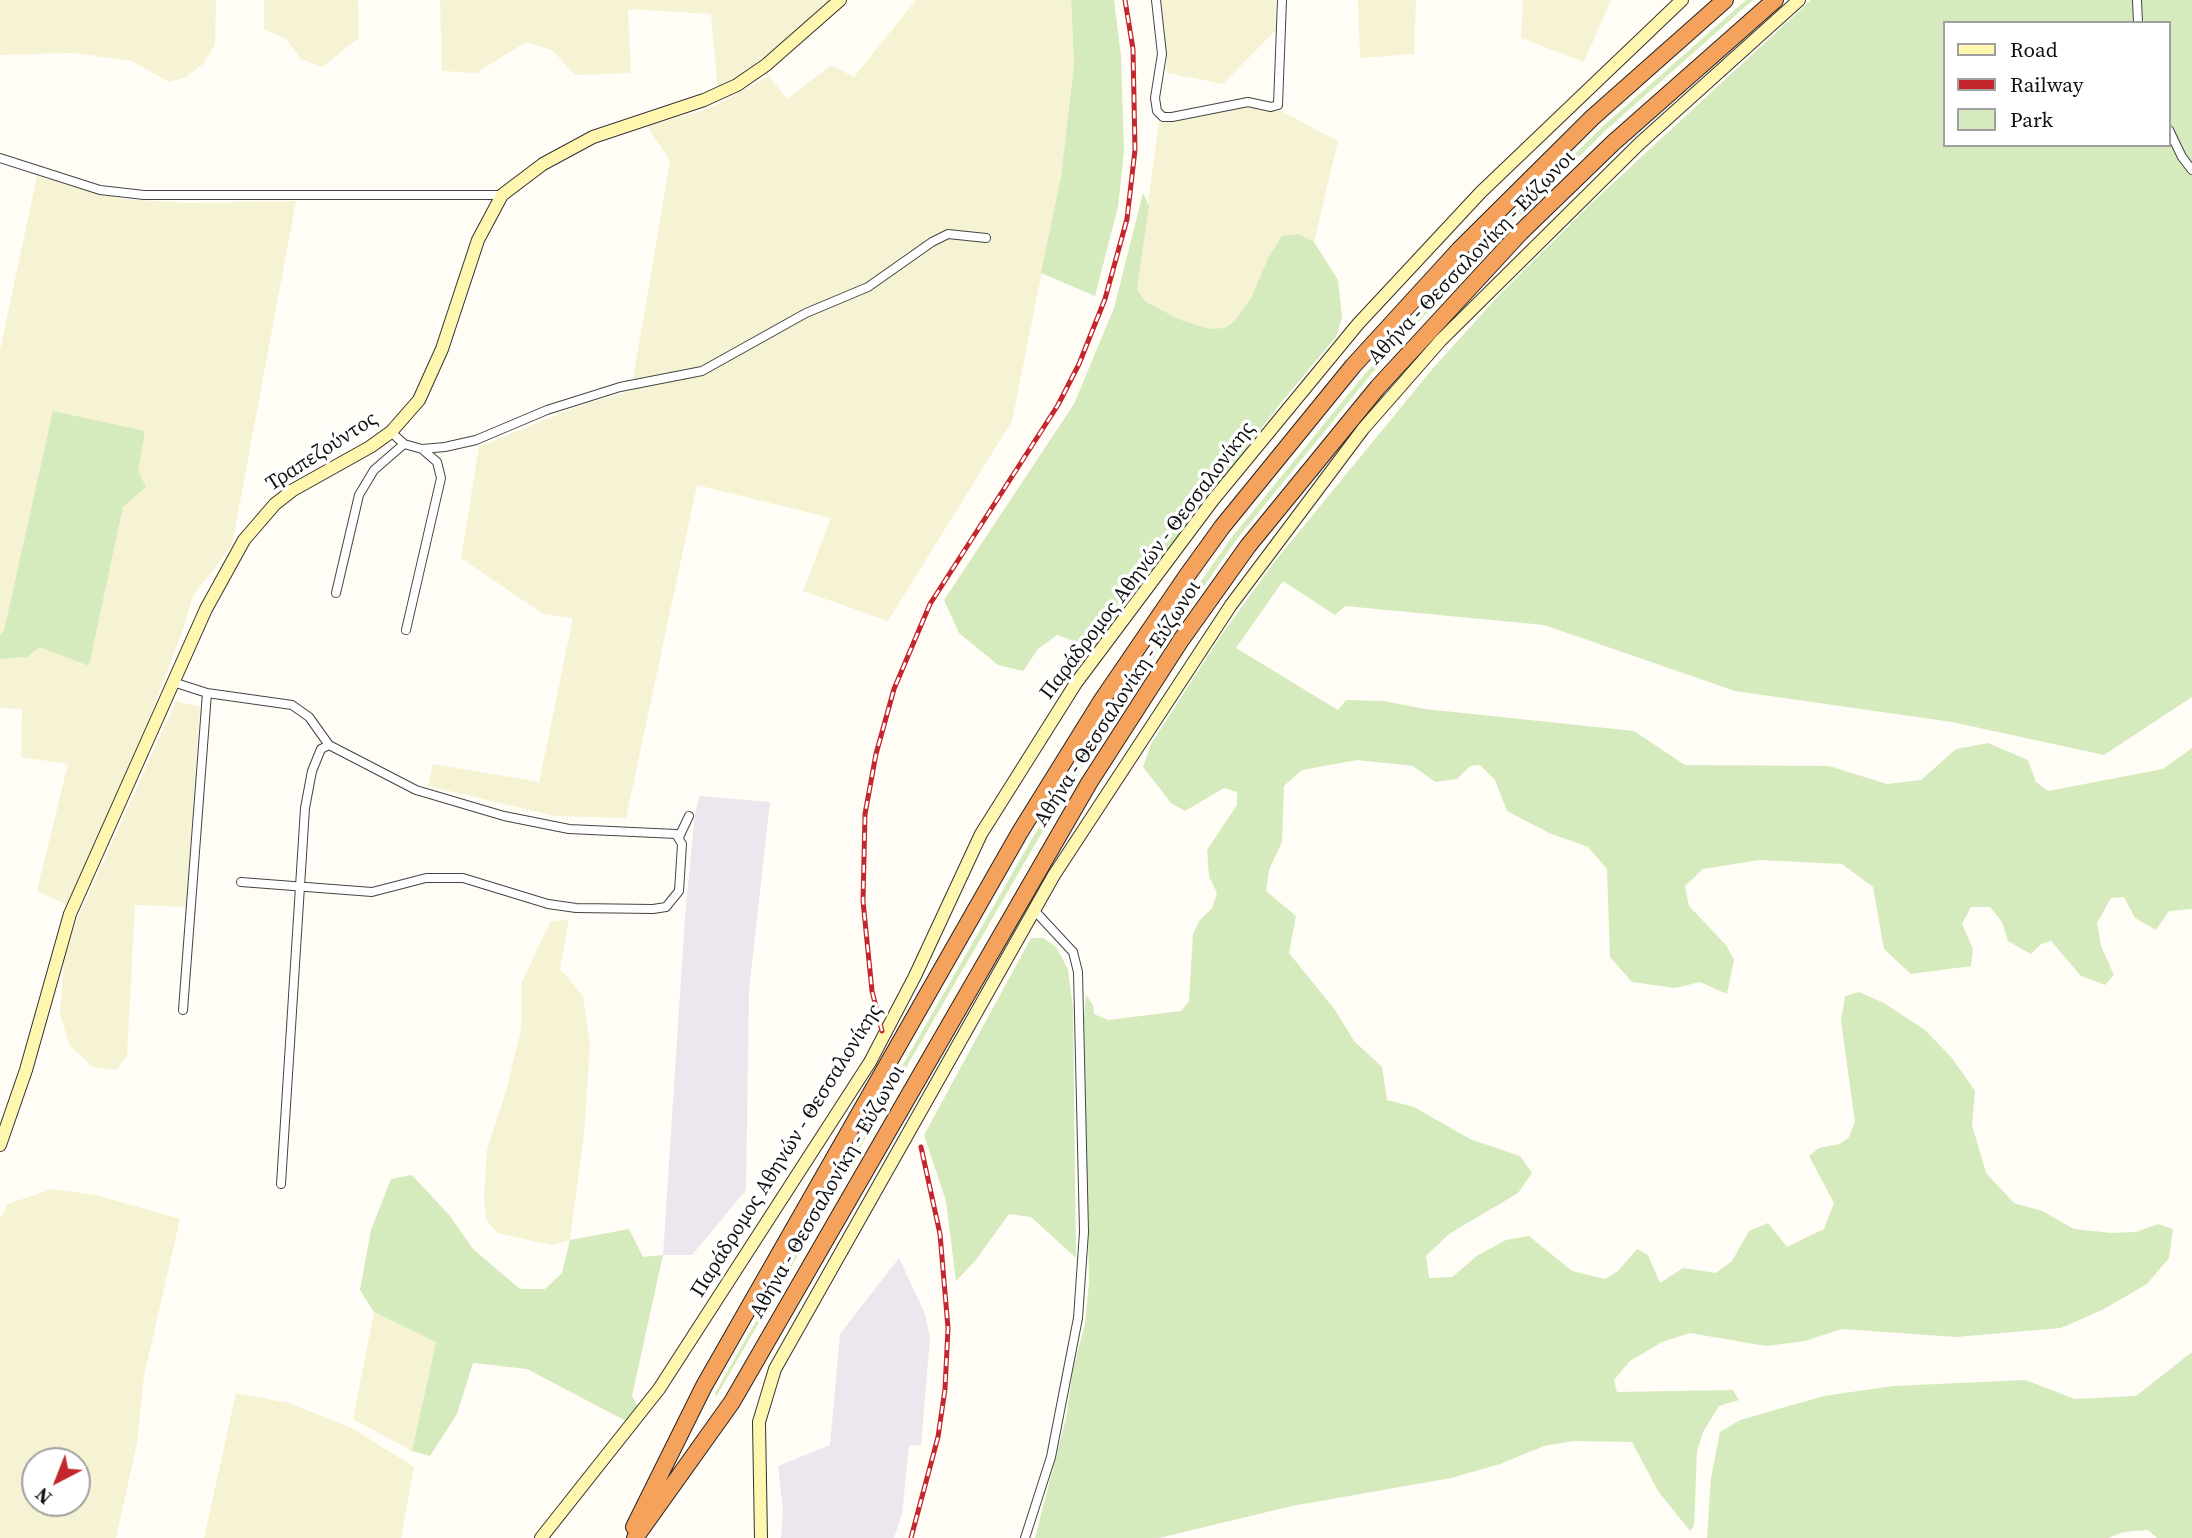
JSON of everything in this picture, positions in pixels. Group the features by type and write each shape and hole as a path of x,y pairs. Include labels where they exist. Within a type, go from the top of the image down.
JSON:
{"highway":[{"name":"Αθήνα - Θεσσαλονίκη - Εύζωνοι","path":"628,1538 704,1386 1020,832 1102,700 1178,588 1222,527 1353,366 1459,250 1593,117 1726,0"},
{"name":"Αθήνα - Θεσσαλονίκη - Εύζωνοι","path":"635,1538 732,1402 1088,783 1167,660 1241,556 1378,387 1501,252 1613,142 1774,0"}],"main road":[{"name":"Τραπεζούντος","path":"0,1145 30,1057 61,937 211,598 239,547 258,522 293,490 391,432 419,400 429,383 478,240 502,195 543,164 593,137 704,100 737,85 766,65 840,0"},
{"name":"Παράδρομος Αθηνών - Θεσσαλονίκης","path":"541,1538 659,1389 870,1062 915,976 981,834 1076,683 1213,500 1357,324 1481,192 1682,0"},
{"path":"761,1538 760,1422 775,1369 1034,910 1112,785 1231,605 1363,429 1441,340 1639,144 1799,0"}],"street":[{"path":"1156,0 1163,54 1155,98 1157,111 1163,117 1172,117 1240,102 1271,107 1278,105 1282,0"},
{"path":"2137,0 2138,21"},
{"path":"2171,134 2182,158 2192,170"},
{"path":"0,158 100,190 144,195 502,195"},
{"path":"391,432 404,444 422,449 476,440 547,410 620,387 702,372 735,356 795,319 868,287 932,242 958,234 986,238"},
{"path":"336,593 359,495 374,470 404,444"},
{"path":"406,630 441,478 437,462 422,449"},
{"path":"173,682 207,693 292,705 309,718 329,745 416,790 504,816 569,829 679,837"},
{"path":"183,1010 207,693"},
{"path":"281,1184 308,789 321,749 329,745"},
{"path":"241,882 372,892 426,878 463,878 548,904 576,908 666,907 678,891 682,844 679,837 689,816"},
{"path":"1025,1538 1051,1457 1078,1318 1084,1232 1078,972 1073,952 1034,910"}],"shaded area":[{"path":"0,0 216,0 215,45 203,64 184,78 169,82 132,61 74,53 0,55"},
{"path":"264,0 358,0 359,38 322,67 301,59 286,39 264,29"},
{"path":"440,0 830,0 786,40 718,91 711,14 628,9 631,73 575,75 552,50 526,42 476,73 442,71"},
{"path":"916,0 1071,0 1074,64 1061,177 1012,421 888,621 803,591 831,518 697,485 626,818 555,816 428,786 433,764 539,782 573,618 543,614 461,558 479,447 578,406 631,391 670,161 647,126 708,109 769,76 787,99 831,65 854,77"},
{"path":"1161,0 1276,0 1276,30 1223,84 1167,73"},
{"path":"1358,0 1416,0 1414,54 1360,58"},
{"path":"1523,0 1611,0 1584,62 1521,38"},
{"path":"1247,104 1277,109 1338,141 1314,242 1299,234 1268,258 1252,296 1235,321 1225,329 1210,329 1181,320 1146,302 1137,288 1159,120"},
{"path":"37,176 123,199 189,203 296,201 232,545 193,596 144,731 67,905 37,891 68,764 21,757 22,709 0,708 0,659 27,657 40,646 89,666 123,507 138,471 0,636 0,350"},
{"path":"176,701 200,707 186,907 135,905 127,1056 116,1070 93,1067 69,1045 60,1013 64,961 75,924"},
{"path":"700,796 770,802 749,991 746,1190 692,1255 663,1255 685,917 695,812"},
{"path":"569,919 560,969 583,996 590,1044 584,1134 570,1240 552,1245 497,1233 486,1219 484,1198 487,1149 507,1088 521,1029 521,984 550,922"},
{"path":"52,1189 96,1195 180,1219 144,1376 137,1443 116,1538 0,1538 0,1219 8,1204"},
{"path":"899,1258 925,1314 930,1338 921,1445 909,1446 902,1514 894,1538 781,1538 783,1510 778,1466 830,1445 840,1334"},
{"path":"374,1312 436,1342 412,1451 353,1419"},
{"path":"236,1393 289,1403 352,1428 414,1467 401,1538 204,1538"}],"green space":[{"path":"1071,0 1114,0 1121,56 1124,151 1118,207 1095,296 1041,273 1061,177 1074,64"},
{"path":"1746,0 1753,0 1605,131 1472,263 1368,378 1237,539 1117,710 1037,841 716,1397 715,1393 1032,839 1112,708 1232,537 1364,375 1467,261 1602,127"},
{"path":"1811,0 2192,0 2192,697 2104,755 1952,722 1735,691 1544,625 1345,606 1335,615 1283,581 1236,648 1338,710 1346,700 1384,701 1425,709 1634,731 1685,765 1829,766 1887,784 1921,780 1956,749 1988,743 2028,760 2036,782 2048,791 2163,769 2192,748 2192,909 2169,911 2156,930 2135,918 2124,897 2111,898 2097,923 2101,946 2114,975 2105,985 2081,976 2051,941 2041,944 2031,954 2008,941 2002,922 1990,907 1971,907 1962,924 1973,949 1971,966 1911,974 1884,949 1873,887 1842,864 1759,860 1703,869 1685,886 1689,906 1726,945 1734,960 1727,994 1700,982 1675,988 1632,982 1610,957 1607,869 1588,847 1549,833 1507,811 1495,780 1480,765 1470,766 1457,779 1435,782 1413,766 1357,760 1302,770 1284,786 1282,842 1269,870 1266,891 1296,916 1289,953 1335,1010 1354,1041 1382,1067 1387,1100 1414,1107 1470,1139 1520,1156 1532,1173 1518,1193 1449,1234 1426,1256 1429,1278 1452,1277 1478,1255 1506,1240 1529,1236 1572,1271 1605,1279 1618,1271 1637,1249 1648,1255 1660,1283 1683,1268 1716,1273 1732,1261 1749,1231 1768,1223 1787,1247 1824,1229 1834,1203 1809,1156 1819,1148 1840,1144 1849,1137 1855,1122 1841,1021 1845,996 1859,992 1884,1003 1925,1030 1952,1058 1975,1091 1972,1125 1986,1173 2014,1203 2042,1211 2074,1229 2111,1233 2136,1232 2158,1224 2173,1229 2169,1258 2147,1284 2102,1310 2061,1328 1956,1337 1842,1329 1805,1341 1766,1346 1690,1333 1662,1342 1630,1361 1614,1380 1617,1392 1733,1390 1739,1400 1719,1406 1703,1432 1697,1451 1694,1526 1690,1531 1658,1491 1632,1442 1573,1441 1544,1446 1500,1464 1451,1478 1292,1506 1159,1538 1035,1538 1066,1418 1073,1369 1085,1324 1089,1282 1084,1018 1086,995 1093,1005 1094,1014 1108,1020 1181,1011 1189,1001 1193,934 1200,920 1212,908 1217,893 1209,876 1207,850 1237,805 1237,792 1224,788 1185,811 1171,803 1143,767 1151,744 1220,637 1275,561 1434,367 1500,294 1598,197"},
{"path":"1143,193 1149,206 1137,289 1146,302 1181,320 1210,329 1225,328 1235,321 1252,296 1268,258 1282,236 1299,234 1314,242 1338,280 1342,317 1336,337 1279,405 1095,648 1057,635 1038,649 1023,671 998,665 959,633 944,600 1074,404 1114,308"},
{"path":"53,411 145,431 138,471 146,487 123,507 89,666 40,647 27,657 0,659 0,636 4,631"},
{"path":"1031,938 1043,938 1056,947 1068,969 1073,1009 1076,1258 1031,1217 1009,1214 975,1261 956,1281 946,1201 924,1135"},
{"path":"412,1175 450,1216 473,1249 520,1289 545,1289 562,1273 570,1240 629,1229 643,1257 663,1255 632,1396 638,1407 626,1421 527,1369 473,1363 457,1414 430,1456 412,1451 436,1342 374,1312 360,1290 371,1230 391,1179"},
{"path":"2192,1352 2192,1538 2157,1538 2148,1530 2124,1532 2108,1538 1707,1538 1711,1478 1720,1432 1740,1420 1824,1396 1893,1386 2025,1380 2075,1399 2136,1396"}],"railway":[{"path":"882,1031 872,991 863,901 865,814 876,754 894,689 930,604 1058,405 1079,364 1105,299 1127,219 1135,150 1133,49 1125,0"},
{"path":"911,1538 938,1437 945,1389 948,1328 940,1234 921,1147"}]}
